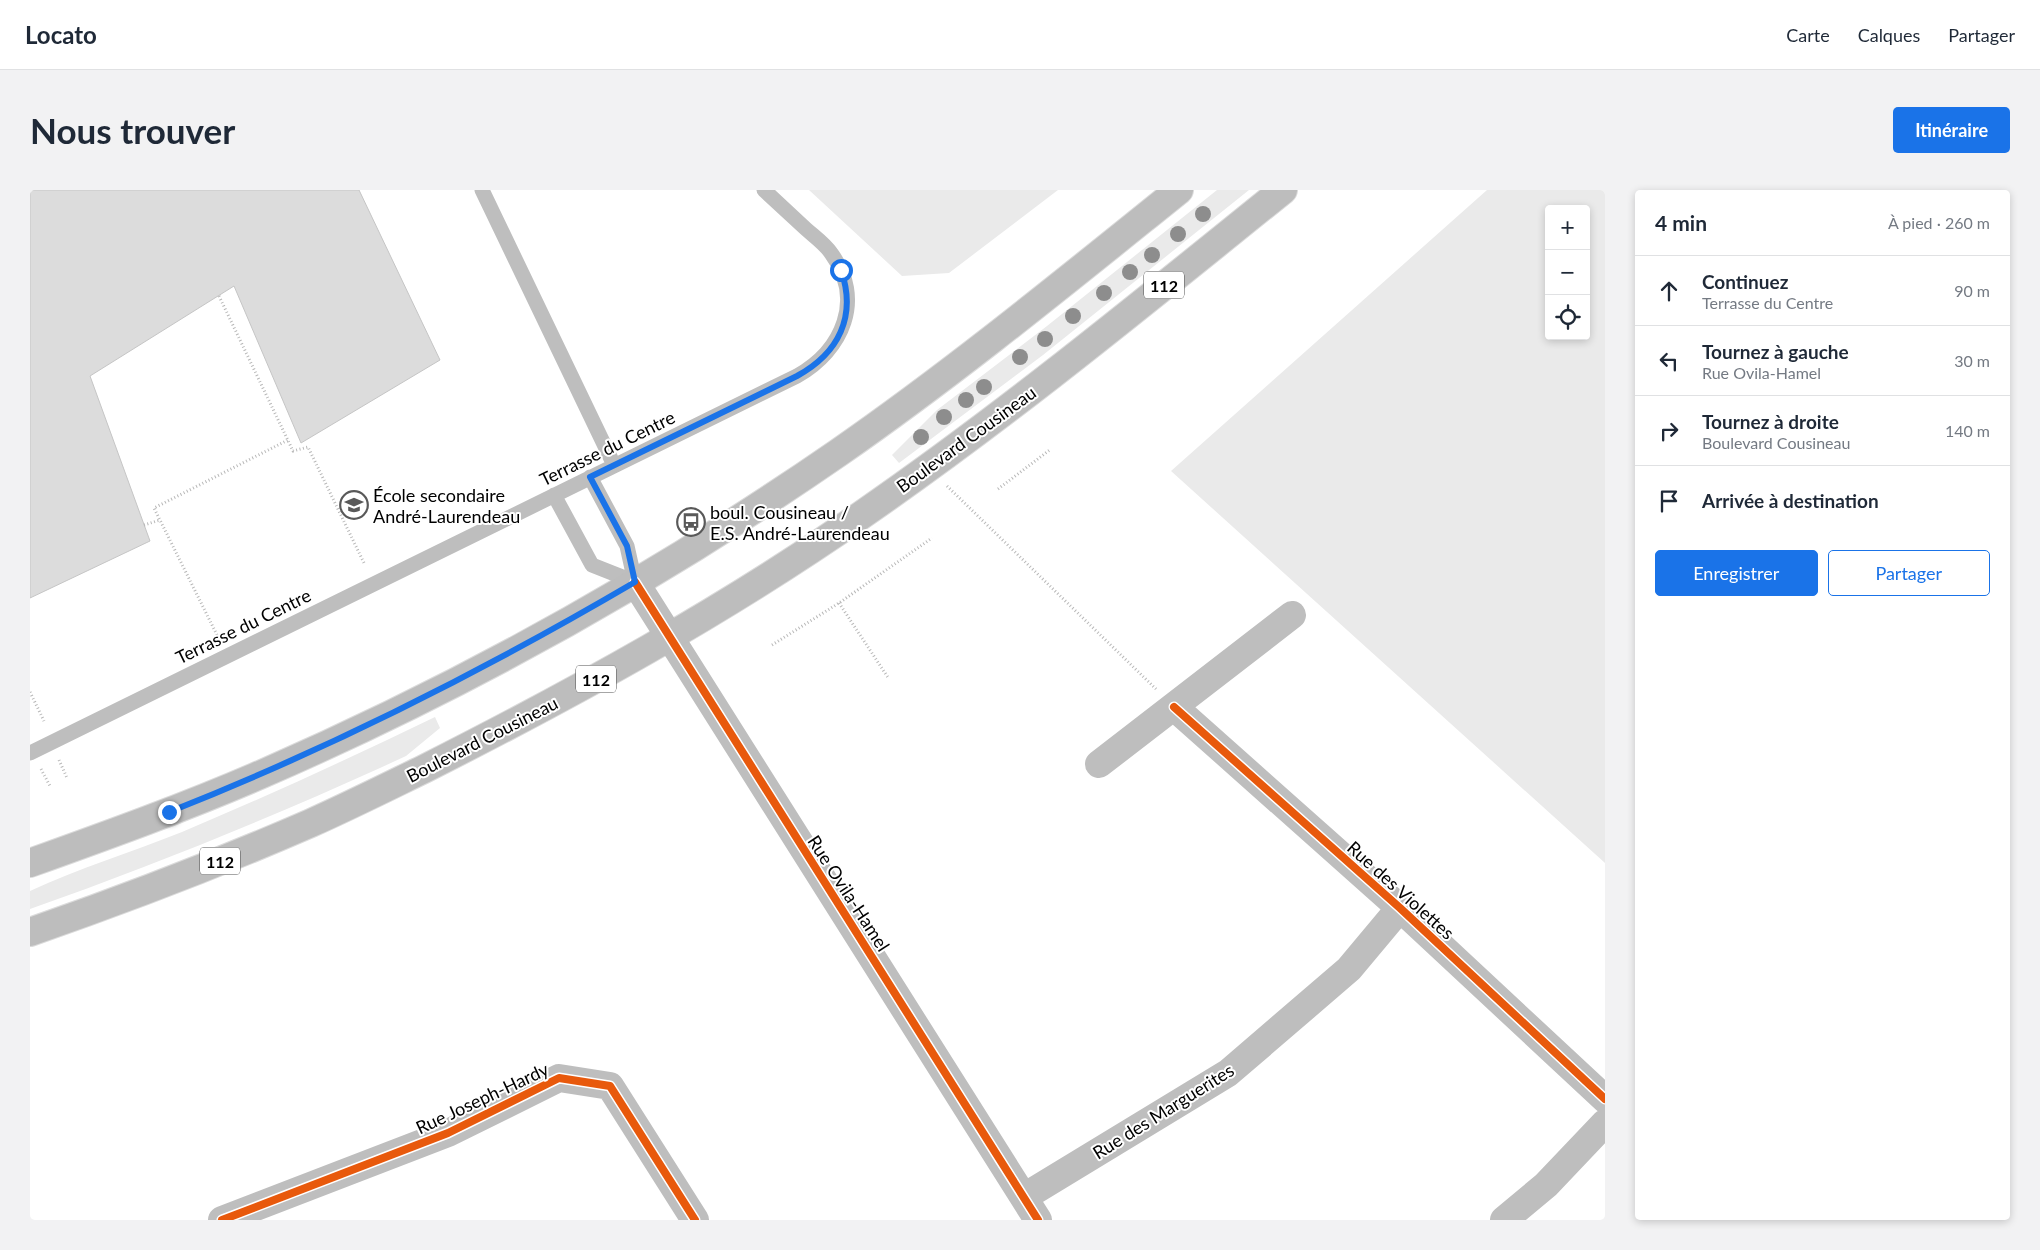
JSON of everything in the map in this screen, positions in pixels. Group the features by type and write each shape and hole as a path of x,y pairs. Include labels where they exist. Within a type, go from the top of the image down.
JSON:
{"main road":[{"path":"30,863 211,795 338,740 506,655 635,582 718,532 876,426 1008,327 1179,190"},
{"name":"Boulevard Cousineau","path":"30,932 153,888 312,822 521,720 670,638 824,541 899,489 1045,381 1283,190"}],"street":[{"name":"Rue Ovila-Hamel","path":"635,582 767,794 1038,1220"},
{"path":"1098,764 1292,615"},
{"name":"Rue des Violettes","path":"1174,707 1400,908 1605,1099"},
{"name":"Rue des Marguerites","path":"1024,1197 1228,1073 1349,969 1400,908"},
{"name":"Rue Joseph-Hardy","path":"222,1220 448,1133 559,1078 610,1086 695,1220"},
{"path":"1504,1220 1546,1184 1605,1123"}],"lane":[{"path":"482,190 614,465"},
{"name":"Terrasse du Centre","path":"30,753 809,369 826,355 839,336 846,314 847,292 836,260 822,243 764,190"},
{"name":"Rue Ovila-Hamel","path":"590,477 627,546 635,582"},
{"path":"554,495 592,565 635,582"}],"path":[{"path":"219,296 293,451 308,447 364,563"},
{"path":"217,636 154,508 288,440"},
{"path":"998,490 1051,449"},
{"path":"946,485 1174,707"},
{"path":"144,525 160,520"},
{"path":"772,645 838,603 932,538"},
{"path":"838,603 889,679"},
{"path":"30,692 44,721"}],"shaded area":[{"path":"809,190 1058,190 949,273 902,276"},
{"path":"1217,190 1249,190 1043,355 899,463 892,455 937,410 1047,326"},
{"path":"1487,190 1605,190 1605,863 1171,471"},
{"path":"435,717 440,728 406,756 294,806 206,842 119,877 30,909 30,891 67,875 182,832 310,776"}],"building":[{"path":"30,190 359,190 440,360 301,443 234,286 90,376 150,541 30,598"}],"cycle path":[{"path":"635,582 1038,1220"},
{"path":"1174,707 1400,908 1605,1099"},
{"path":"222,1220 448,1133 559,1078 610,1086 695,1220"}],"place":[{"name":"École secondaire André-Laurendeau","path":"354,505"},
{"name":"boul. Cousineau / E.S. André-Laurendeau","path":"691,522"}],"route":[{"path":"169,812 262,774 379,720 506,655 635,582 627,546 590,477 797,376 819,362 839,336 846,314 847,292 841,270"}]}
